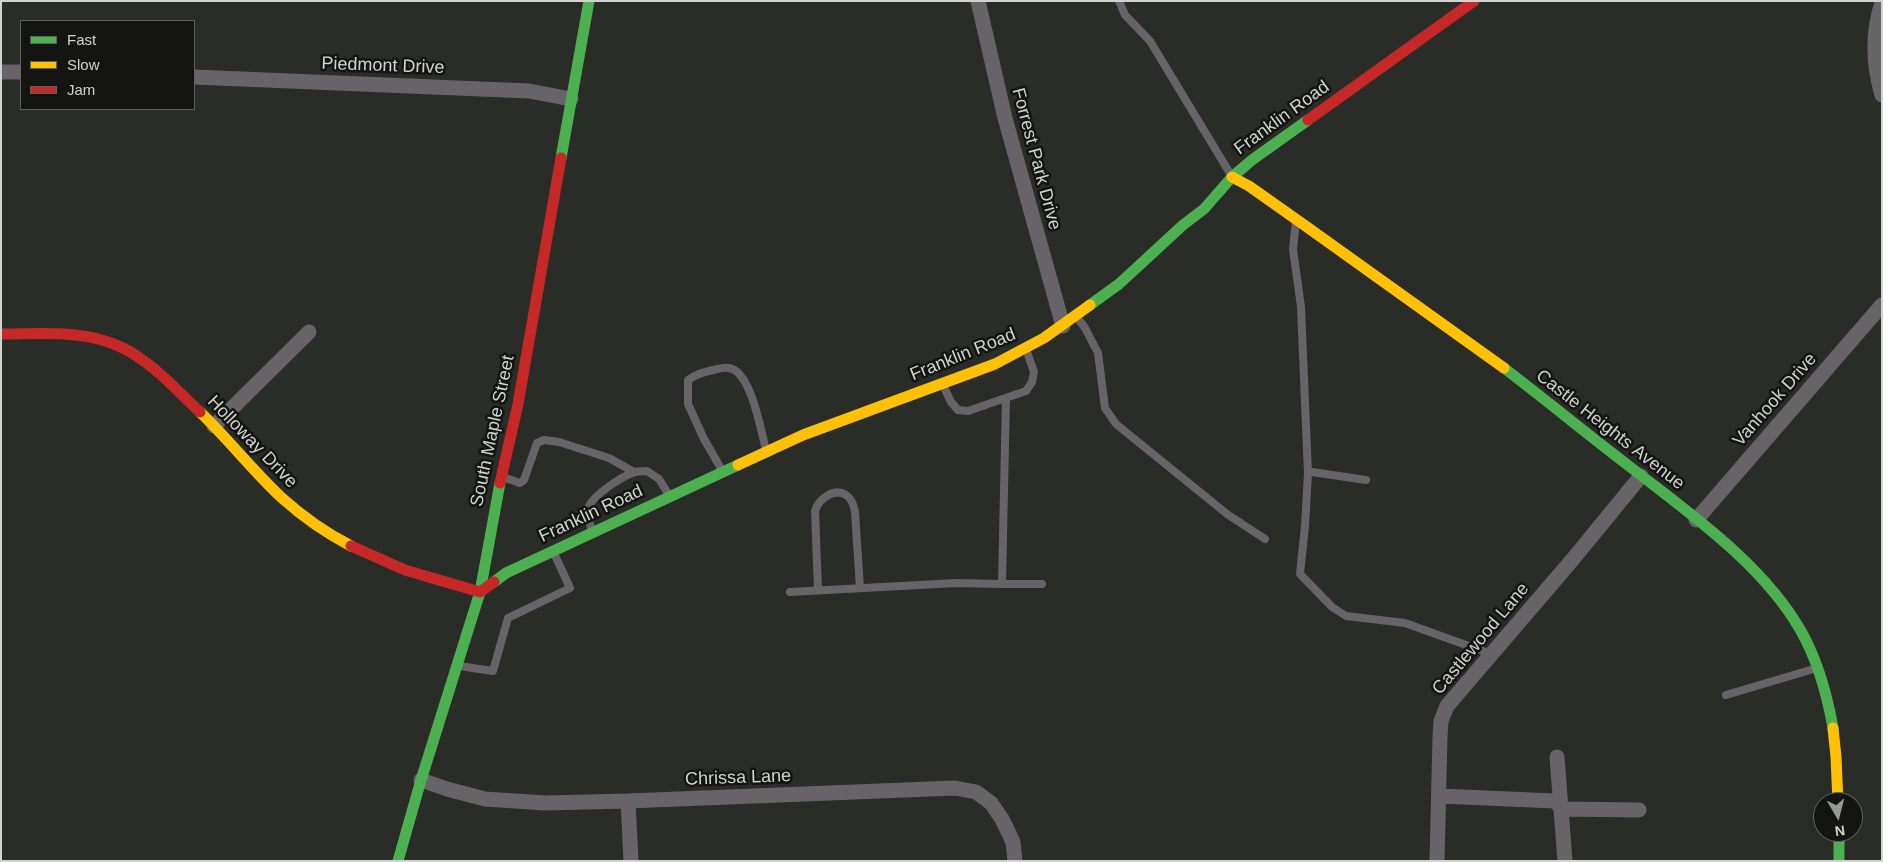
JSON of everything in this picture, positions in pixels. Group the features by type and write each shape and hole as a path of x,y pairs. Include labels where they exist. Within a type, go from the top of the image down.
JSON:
{"street":[{"name":"South Maple Street","path":"398,861 421,780 480,592 494,512 521,384 589,1"},
{"name":"Forrest Park Drive","path":"978,1 1005,118 1063,326"},
{"name":"Franklin Road","path":"480,592 506,573 803,435 995,364 1063,326 1119,284 1183,224 1204,209 1232,177 1260,154 1474,1"},
{"path":"1882,2 1877,16 1875,63 1882,95"},
{"path":"1,72 20,72"},
{"name":"Piedmont Drive","path":"195,78 529,91 571,100"},
{"name":"Castle Heights Avenue","path":"1232,177 1250,186 1480,350 1696,520 1759,576 1801,631 1817,668 1829,705 1833,727 1837,792"},
{"name":"Vanhook Drive","path":"1696,520 1882,305"},
{"path":"214,426 308,332"},
{"name":"Holloway Drive","path":"1,334 73,336 115,344 152,368 214,426 271,489 318,527 345,544 383,562 422,576 480,592"},
{"name":"Castlewood Lane","path":"1437,861 1442,721 1447,706 1573,559 1641,476"},
{"path":"1558,757 1565,861"},
{"name":"Chrissa Lane","path":"421,780 486,799 545,803 955,788 976,792 991,803 1002,819 1013,842 1015,861"},
{"path":"1439,796 1555,801 1562,809 1639,810"},
{"path":"628,801 631,861"},
{"path":"1839,842 1839,861"}],"lane":[{"path":"1119,1 1124,15 1150,41 1232,177"},
{"path":"1297,220 1293,249 1301,306 1308,473 1300,574 1332,607 1346,616 1405,623 1491,654"},
{"path":"1076,316 1085,328 1098,353 1106,408 1116,424 1227,514 1265,539"},
{"path":"942,383 951,402 958,410 968,411 1026,391 1032,382 1034,372 1025,348"},
{"path":"723,472 704,439 688,404 688,380 698,373 728,368 738,372 745,380 767,452"},
{"path":"1002,584 1006,398"},
{"path":"502,477 520,483 524,480 537,443 544,440 559,442 609,458 634,472"},
{"path":"593,532 588,519 589,506 615,482 634,472 648,471 659,479 670,497"},
{"path":"1308,473 1366,480"},
{"path":"818,590 815,511 817,505 824,497 843,493 853,502 855,512 860,588"},
{"path":"457,665 493,671 508,618 570,588 553,551"},
{"path":"790,592 956,583 1042,584"},
{"path":"1726,695 1817,668"}],"traffic: fast":[{"path":"561,158 589,1"},
{"path":"1090,305 1119,284 1183,225 1204,209 1232,177 1252,160 1308,120"},
{"path":"1504,368 1700,521 1746,562 1767,584 1785,607 1807,642 1821,678 1833,728"},
{"path":"494,582 506,573 738,465"},
{"path":"398,861 421,780 480,592 500,483"},
{"path":"1839,842 1839,861"}],"traffic: slow":[{"path":"1232,177 1249,186 1504,368"},
{"path":"738,465 803,435 995,364 1044,338 1090,305"},
{"path":"200,412 282,498 315,524 351,546"},
{"path":"1833,728 1838,792"}],"traffic: jam":[{"path":"1308,120 1474,1"},
{"path":"500,483 518,404 561,158"},
{"path":"1,334 47,333 79,335 109,342 144,361 164,377 200,412"},
{"path":"351,546 405,570 480,592 494,582"}]}
